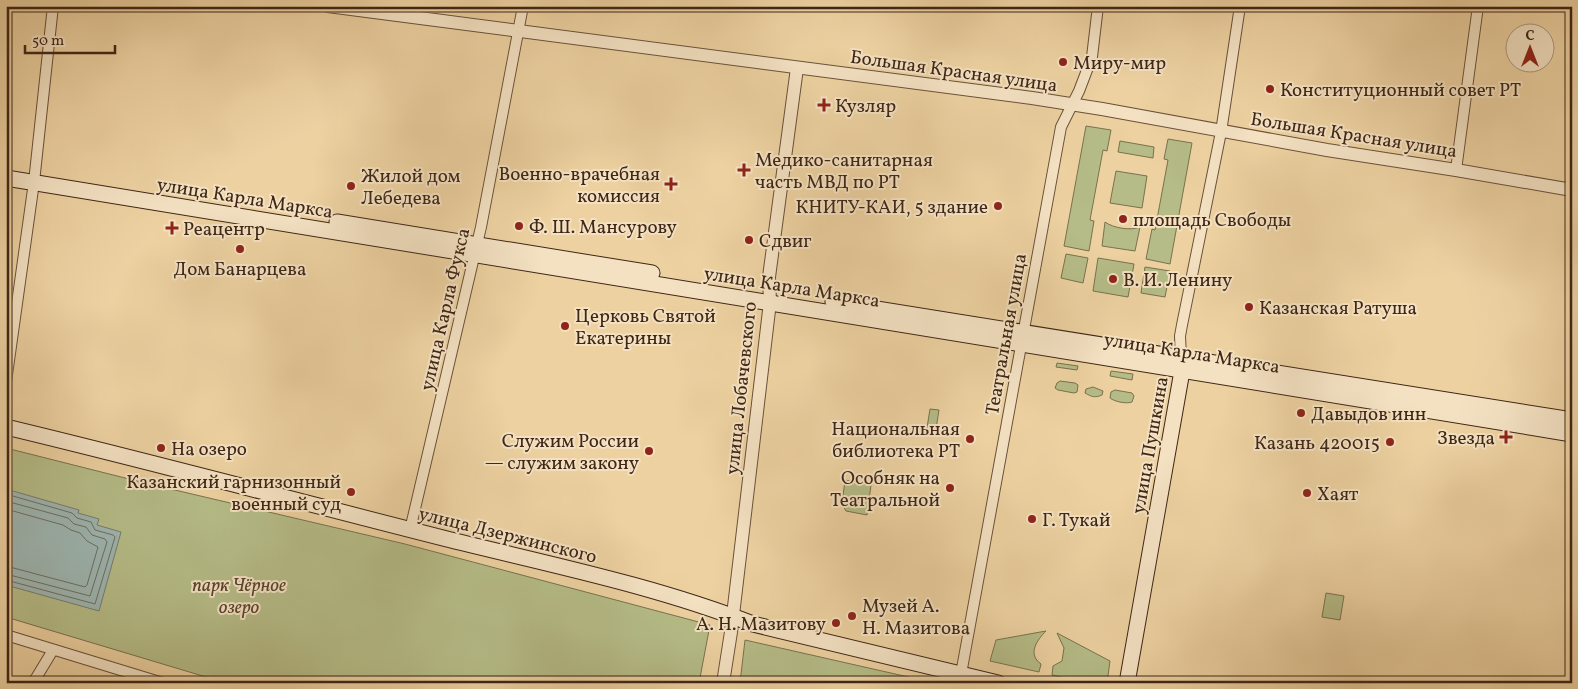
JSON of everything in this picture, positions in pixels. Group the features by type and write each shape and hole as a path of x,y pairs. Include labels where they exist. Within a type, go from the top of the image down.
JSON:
{"main road":[{"name":"улица Карла Маркса","path":"6,169 34,178 1182,364 1572,434"},
{"name":"улица Карла Маркса","path":"6,178 34,178"},
{"name":"улица Карла Маркса","path":"1182,364 1572,420"},
{"name":"улица Пушкина","path":"1127,683 1182,364"},
{"name":"улица Дзержинского","path":"6,427 656,591 753,624 998,683"}],"street":[{"path":"6,382 34,178 54,6"},
{"name":"Большая Красная улица","path":"328,6 1072,104 1337,152 1572,190"},
{"name":"улица Карла Фукса","path":"410,530 476,250 502,123 523,6"},
{"name":"Театральная улица","path":"961,674 1061,127 1079,91 1092,57 1098,6"},
{"name":"улица Пушкина","path":"1182,364 1180,336 1221,132 1240,6"},
{"path":"1456,170 1478,6"},
{"name":"улица Лобачевского","path":"723,683 769,297 769,277 797,68"},
{"path":"6,635 162,683"},
{"path":"33,683 53,650"}],"green space":[{"path":"1086,126 1111,130 1107,151 1103,150 1090,220 1094,221 1089,251 1064,246"},
{"path":"1168,139 1192,143 1170,264 1146,259 1152,229 1155,230 1168,160 1164,159"},
{"path":"1120,141 1154,147 1153,158 1118,152"},
{"path":"1116,171 1147,176 1142,208 1110,203"},
{"path":"1105,222 1122,228 1132,229 1140,227 1135,251 1102,246"},
{"path":"1066,254 1088,258 1083,283 1061,278"},
{"path":"1098,258 1134,264 1128,297 1093,291"},
{"path":"1145,267 1170,271 1165,297 1141,293"},
{"path":"1057,363 1078,366 1077,370 1056,367"},
{"path":"1111,371 1133,374 1132,380 1110,376"},
{"path":"1060,381 1075,383 1078,385 1077,392 1058,390 1055,388"},
{"path":"1093,387 1103,391 1102,395 1094,397 1085,393 1086,389"},
{"path":"1115,390 1132,393 1134,396 1132,402 1115,401 1110,398 1111,392"},
{"path":"930,409 939,410 935,435 926,434"},
{"name":"парк Чёрное озеро","path":"6,448 145,483 405,544 710,625 699,683 226,683 6,617"},
{"path":"845,480 871,485 867,515 846,511 842,504"},
{"path":"1326,593 1344,596 1340,620 1322,617"},
{"path":"1046,631 1039,639 1034,652 1041,664 1039,672 990,661 996,640"},
{"path":"1057,633 1110,661 1107,683 1087,683 1052,675 1053,666 1062,661 1064,648"},
{"path":"745,640 935,683 740,683"}],"water":[{"path":"6,489 79,510 78,513 99,519 97,525 121,532 99,611 6,585"}],"place":[{"name":"Миру-мир","path":"1063,62"},
{"name":"Конституционный совет РТ","path":"1270,89"},
{"name":"Кузляр","path":"824,105"},
{"name":"Медико-санитарная часть МВД по РТ","path":"744,170"},
{"name":"Военно-врачебная комиссия","path":"671,184"},
{"name":"Жилой дом Лебедева","path":"351,186"},
{"name":"КНИТУ-КАИ, 5 здание","path":"998,206"},
{"name":"площадь Свободы","path":"1123,219"},
{"name":"Ф. Ш. Мансурову","path":"519,226"},
{"name":"Реацентр","path":"172,228"},
{"name":"Сдвиг","path":"749,240"},
{"name":"Дом Банарцева","path":"240,249"},
{"name":"В. И. Ленину","path":"1113,279"},
{"name":"Казанская Ратуша","path":"1249,307"},
{"name":"Церковь Святой Екатерины","path":"565,326"},
{"name":"Давыдов инн","path":"1301,413"},
{"name":"Звезда","path":"1506,437"},
{"name":"Национальная библиотека РТ","path":"970,439"},
{"name":"Казань 420015","path":"1390,442"},
{"name":"На озеро","path":"161,448"},
{"name":"Служим России — служим закону","path":"649,451"},
{"name":"Особняк на Театральной","path":"950,488"},
{"name":"Казанский гарнизонный военный суд","path":"351,492"},
{"name":"Хаят","path":"1307,493"},
{"name":"Г. Тукай","path":"1032,519"},
{"name":"Музей А. Н. Мазитова","path":"852,616"},
{"name":"А. Н. Мазитову","path":"836,623"}]}
